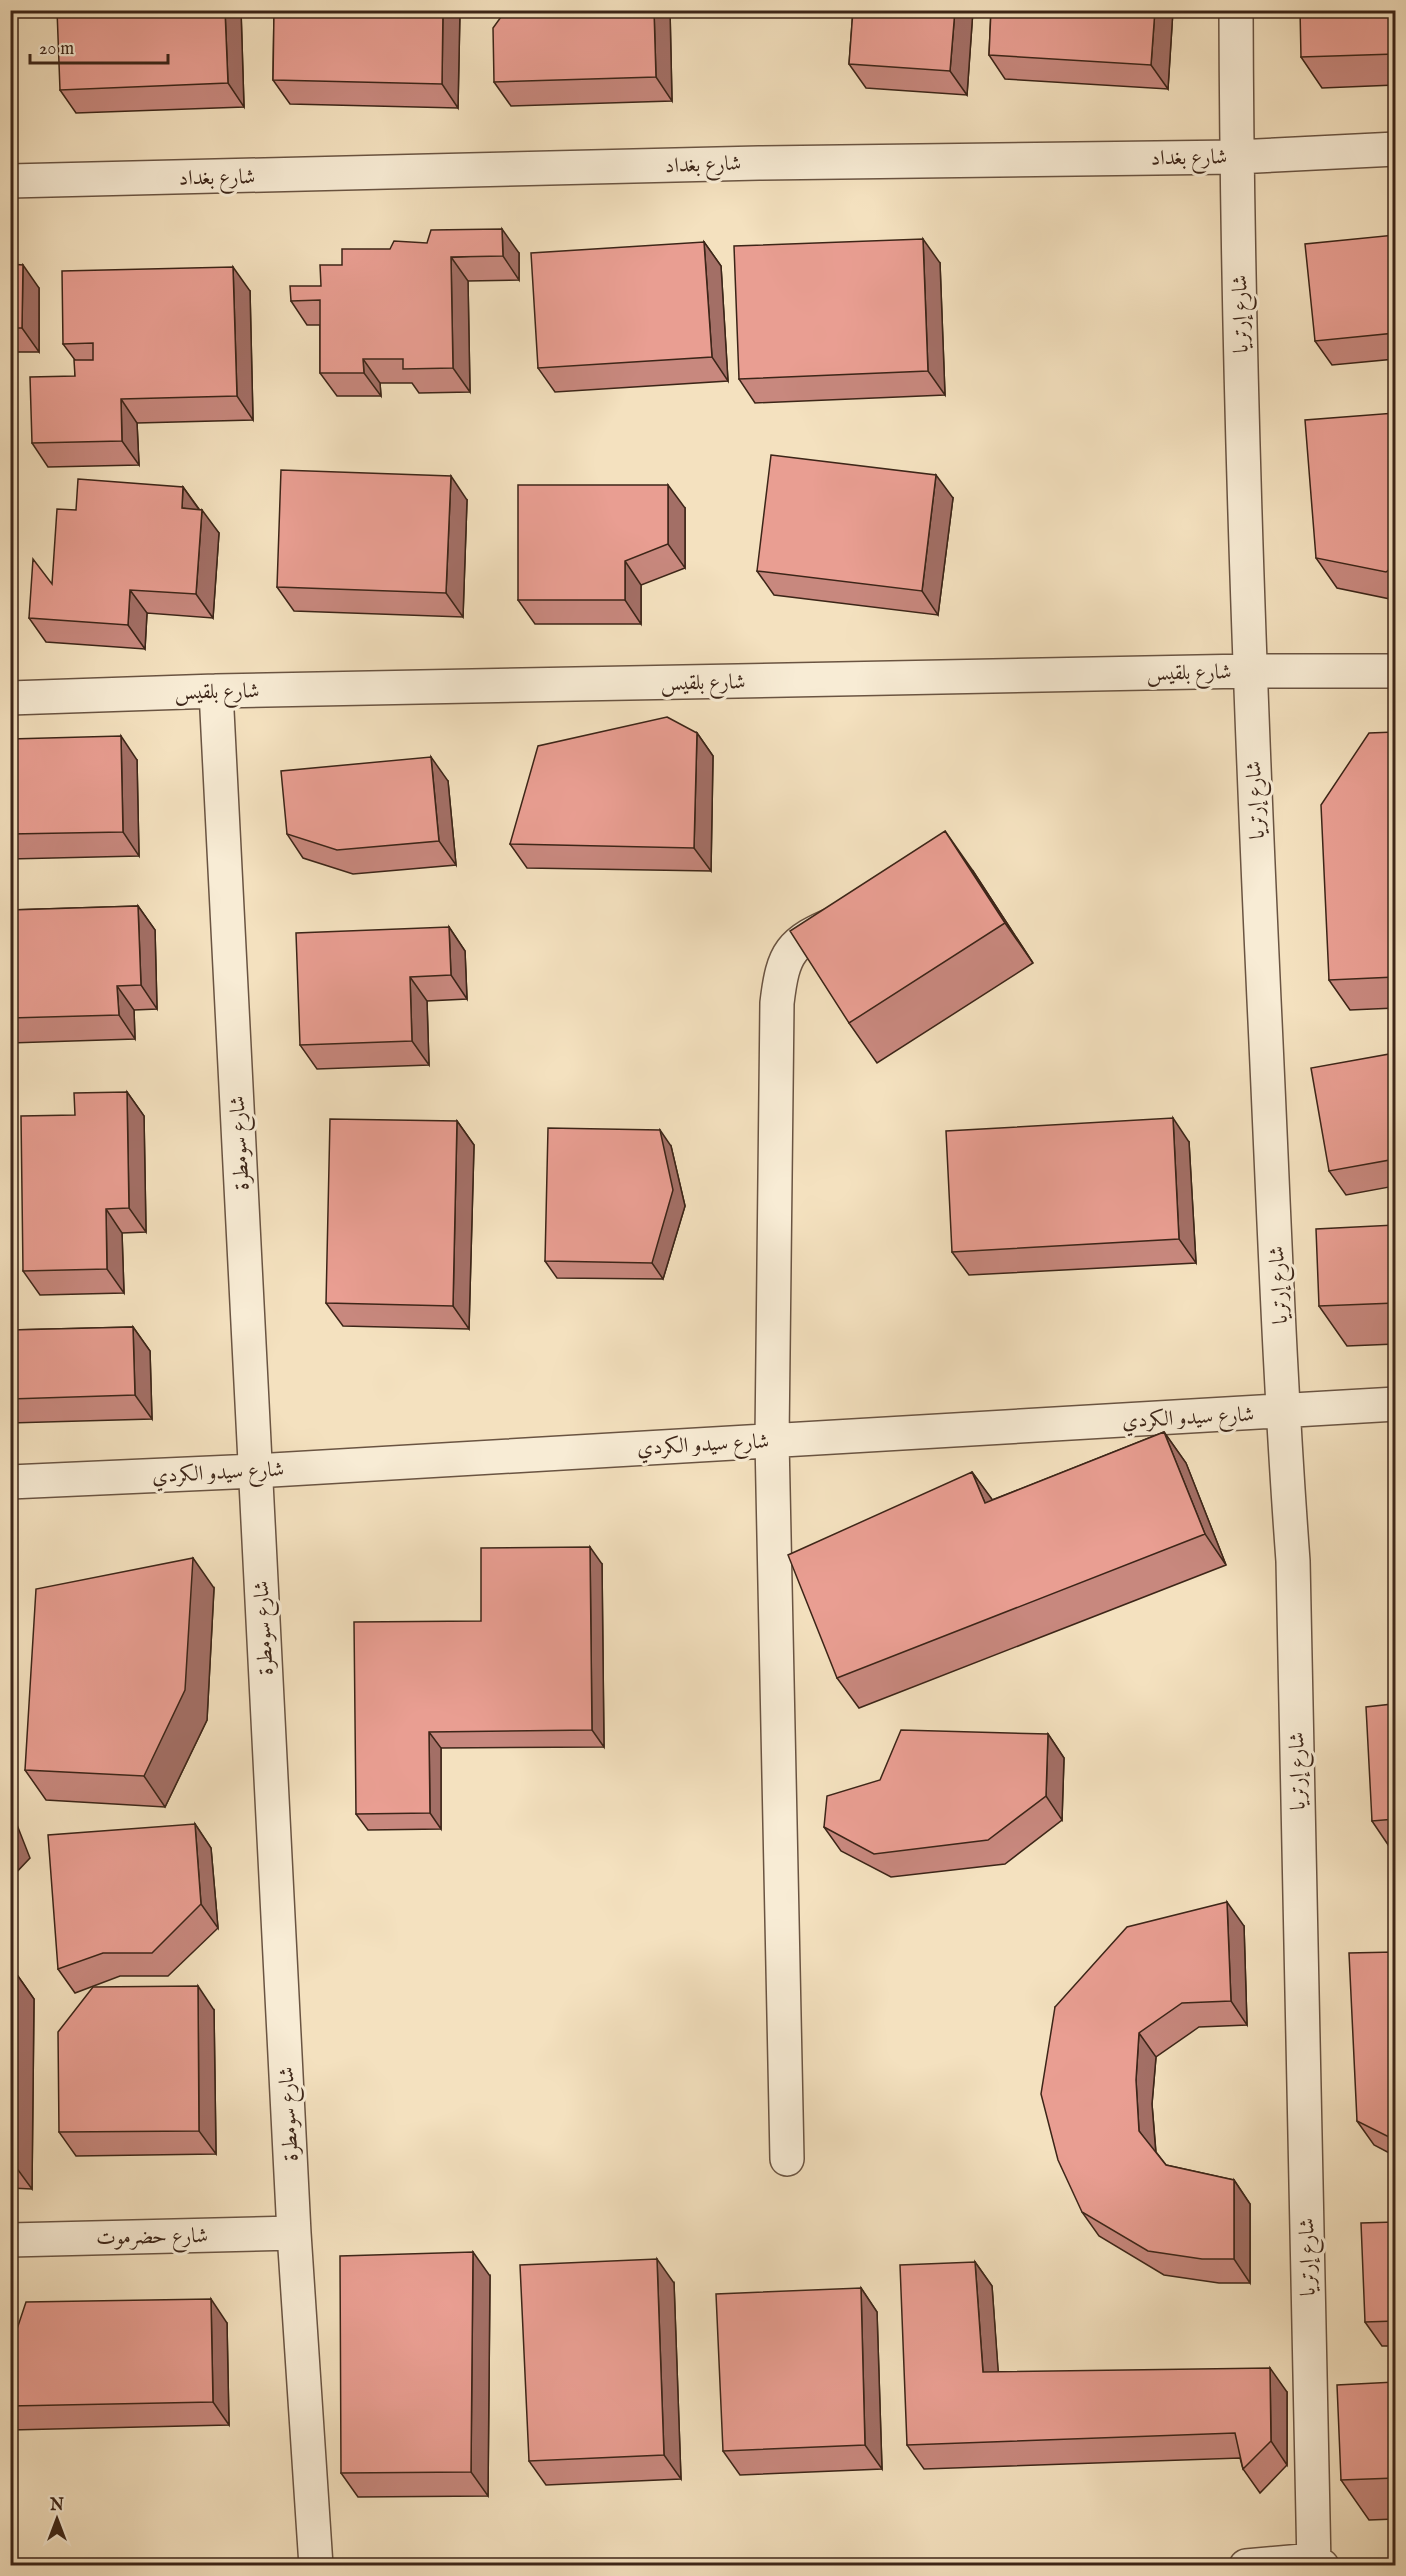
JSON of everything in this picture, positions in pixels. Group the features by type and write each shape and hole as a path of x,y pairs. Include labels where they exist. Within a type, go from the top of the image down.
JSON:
{"street":[{"name":"شارع إرتريا","path":"1236,10 1236,157 1249,671 1293,1561 1316,2564"},
{"name":"شارع بغداد","path":"10,181 759,163 1236,157 1395,149"},
{"name":"شارع بلقيس","path":"10,698 216,691 1249,671 1395,671"},
{"name":"شارع سومطرة","path":"216,691 294,2233 316,2565"},
{"path":"787,2159 772,1440 777,1003 781,970 790,951 808,935 838,922 862,920"},
{"name":"شارع سيدو الكردي","path":"10,1482 255,1471 1395,1404"},
{"name":"شارع حضرموت","path":"10,2240 294,2233"},
{"path":"1246,2565 1316,2564"}],"building":[{"path":"57,10 225,10 228,83 60,90"},
{"path":"274,10 443,10 442,84 273,80"},
{"path":"506,10 654,10 656,77 494,82 493,28"},
{"path":"853,10 955,10 950,71 849,64"},
{"path":"991,10 1155,10 1151,65 989,55"},
{"path":"1300,10 1395,10 1395,54 1301,57"},
{"path":"502,229 503,256 451,257 453,368 403,369 403,359 363,359 364,373 320,373 320,300 291,301 290,286 321,286 320,265 342,265 342,249 390,249 394,241 427,243 431,230"},
{"path":"1395,235 1395,333 1315,341 1305,244"},
{"path":"923,239 928,371 739,379 734,246"},
{"path":"704,242 712,357 538,368 531,253"},
{"path":"10,264 23,265 22,328 10,328"},
{"path":"233,267 237,396 121,399 122,441 32,443 30,377 75,376 74,360 93,360 93,343 63,344 62,271"},
{"path":"1395,413 1395,565 1386,572 1316,558 1305,420"},
{"path":"771,455 936,475 922,591 757,571"},
{"path":"281,470 451,476 446,593 277,587"},
{"path":"78,479 183,487 182,508 202,510 196,594 130,590 128,625 29,618 33,559 52,584 57,509 76,510"},
{"path":"518,485 668,485 668,544 625,561 625,600 518,600"},
{"path":"667,717 697,733 694,848 510,844 538,746"},
{"path":"1395,732 1395,977 1329,980 1321,805 1369,733"},
{"path":"121,736 123,832 10,834 10,739"},
{"path":"431,757 439,841 337,850 287,834 281,771"},
{"path":"945,831 1005,923 849,1023 790,931"},
{"path":"138,906 141,985 117,986 119,1015 10,1018 10,910"},
{"path":"449,927 451,975 410,977 412,1041 300,1045 296,933"},
{"path":"1395,1053 1395,1159 1329,1171 1311,1068"},
{"path":"127,1092 129,1208 106,1209 107,1269 23,1271 21,1116 75,1115 74,1093"},
{"path":"1173,1118 1179,1239 952,1252 946,1131"},
{"path":"330,1119 457,1121 453,1306 326,1303"},
{"path":"548,1128 660,1130 673,1190 652,1263 545,1261"},
{"path":"1395,1225 1395,1303 1319,1306 1316,1229"},
{"path":"133,1327 135,1395 10,1399 10,1330"},
{"path":"1164,1432 1205,1534 837,1678 788,1555 972,1472 985,1503"},
{"path":"590,1547 592,1730 429,1732 430,1813 356,1814 354,1622 481,1621 481,1548"},
{"path":"193,1558 185,1690 144,1776 25,1770 36,1589"},
{"path":"1390,1661 1395,1661 1395,1819 1372,1821 1366,1707 1392,1704"},
{"path":"901,1730 1048,1734 1046,1796 988,1840 874,1854 824,1827 827,1796 880,1780"},
{"path":"195,1824 201,1904 152,1953 103,1953 58,1969 48,1835"},
{"path":"1227,1902 1231,2001 1182,2003 1139,2033 1136,2080 1139,2131 1166,2165 1234,2180 1234,2259 1202,2259 1148,2251 1082,2212 1058,2160 1041,2094 1055,2007 1127,1927"},
{"path":"1395,1952 1395,2140 1357,2121 1349,1953"},
{"path":"10,1969 13,1969 10,2146"},
{"path":"198,1986 199,2131 59,2132 58,2032 93,1987"},
{"path":"1395,2222 1395,2321 1365,2322 1361,2223"},
{"path":"473,2252 471,2472 341,2473 340,2256"},
{"path":"657,2259 664,2455 529,2461 520,2265"},
{"path":"975,2262 983,2372 1270,2368 1271,2441 1243,2469 1235,2433 907,2445 900,2265"},
{"path":"861,2288 865,2445 723,2451 716,2294"},
{"path":"211,2299 213,2402 10,2406 10,2350 26,2302"},
{"path":"1395,2382 1395,2478 1341,2480 1337,2385"}]}
